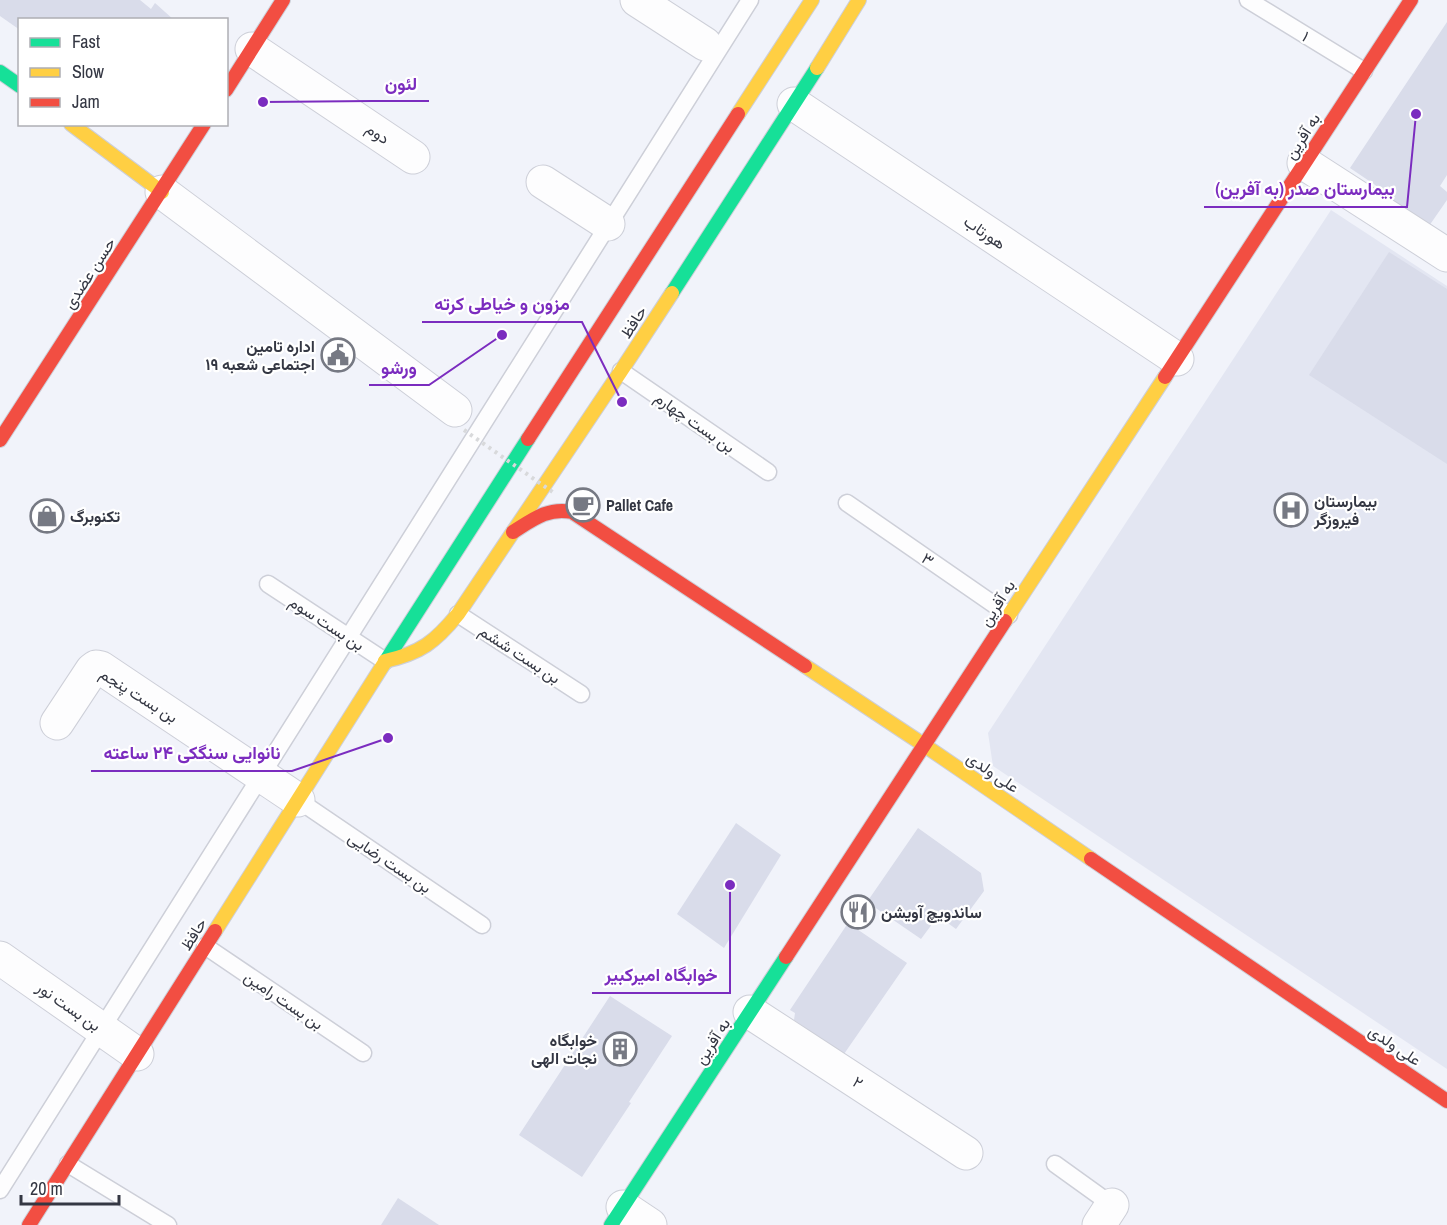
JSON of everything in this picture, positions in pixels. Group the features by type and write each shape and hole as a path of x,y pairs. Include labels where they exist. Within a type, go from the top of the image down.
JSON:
{"street":[{"path":"228,87 284,0"},
{"path":"637,0 705,44"},
{"name":"حافظ","path":"29,1225 386,662 812,0"},
{"name":"حافظ","path":"386,662 405,657 428,646 458,614 621,371 859,0"},
{"name":"به آفرین","path":"617,1216 1411,0"},
{"name":"دوم","path":"252,49 413,157"},
{"path":"0,72 18,85"},
{"name":"هورتاب","path":"794,104 1176,359"},
{"path":"74,126 459,420"},
{"name":"حسن عضدی","path":"0,440 203,126"},
{"path":"1304,163 1447,255"},
{"path":"543,182 609,224"},
{"name":"علی ولدی","path":"513,532 547,512 563,509 572,512 924,745 1447,1101"},
{"name":"بن بست پنجم","path":"57,723 92,670 96,667 101,668 298,800"},
{"name":"بن بست نور","path":"0,958 137,1054"},
{"name":"۲","path":"750,1012 966,1153"},
{"path":"617,1216 651,1225"}],"lane":[{"path":"0,1190 750,0"},
{"name":"۱","path":"1248,0 1364,71"},
{"name":"بن بست چهارم","path":"621,371 768,472"},
{"name":"۳","path":"847,503 1009,615"},
{"name":"بن بست سوم","path":"268,584 386,662"},
{"name":"بن بست ششم","path":"458,614 581,693"},
{"name":"بن بست رضایی","path":"298,800 482,925"},
{"name":"بن بست رامین","path":"205,946 363,1053"},
{"path":"68,1164 168,1225"},
{"path":"1055,1164 1104,1220"}],"path":[{"path":"459,420 554,493"}],"shaded area":[{"name":"بیمارستان فیروزگر","path":"1331,210 1447,286 1447,1069 993,766 988,733"}],"building":[{"path":"0,0 140,0 151,9 155,3 172,18 18,18 18,29 0,16"},
{"path":"1447,22 1447,175 1440,186 1447,192 1447,200 1429,226 1386,198 1387,193 1350,168"},
{"path":"1389,252 1447,289 1447,464 1309,375"},
{"path":"736,823 781,855 724,948 677,914"},
{"path":"918,828 981,873 984,891 956,929 938,916 921,939 867,902"},
{"path":"848,923 907,963 844,1054 794,1020 795,1013 790,1010"},
{"path":"610,996 672,1036 582,1177 519,1135"},
{"path":"398,1198 439,1225 381,1225"}],"traffic: fast":[{"path":"672,293 817,68"},
{"path":"0,72 18,85"},
{"path":"385,662 528,439"},
{"path":"611,1225 786,957"}],"traffic: slow":[{"path":"738,114 812,0"},
{"path":"817,68 859,0"},
{"path":"74,126 162,192"},
{"path":"385,661 398,658 426,645 458,614 672,293"},
{"path":"1005,621 1165,377"},
{"path":"215,931 385,662"},
{"path":"805,666 1091,859"}],"traffic: jam":[{"path":"228,87 283,0"},
{"path":"1165,377 1411,0"},
{"path":"528,439 738,114"},
{"path":"0,440 203,126"},
{"path":"513,532 548,513 572,512 805,666"},
{"path":"786,957 1005,621"},
{"path":"1091,859 1447,1101"},
{"path":"29,1225 215,931"}],"place":[{"name":"لئون","path":"263,102"},
{"name":"بیمارستان صدر (به آفرین)","path":"1416,114"},
{"name":"ورشو","path":"502,335"},
{"name":"اداره تامین اجتماعی شعبه ۱۹","path":"338,355"},
{"name":"مزون و خیاطی کرته","path":"622,402"},
{"name":"Pallet Cafe","path":"583,505"},
{"name":"بیمارستان فیروزگر","path":"1291,510"},
{"name":"تکنوبرگ","path":"47,516"},
{"name":"نانوایی سنگکی ۲۴ ساعته","path":"388,738"},
{"name":"خوابگاه امیرکبیر","path":"730,885"},
{"name":"ساندویچ آویشن","path":"858,912"},
{"name":"خوابگاه نجات الهی","path":"620,1049"}]}
